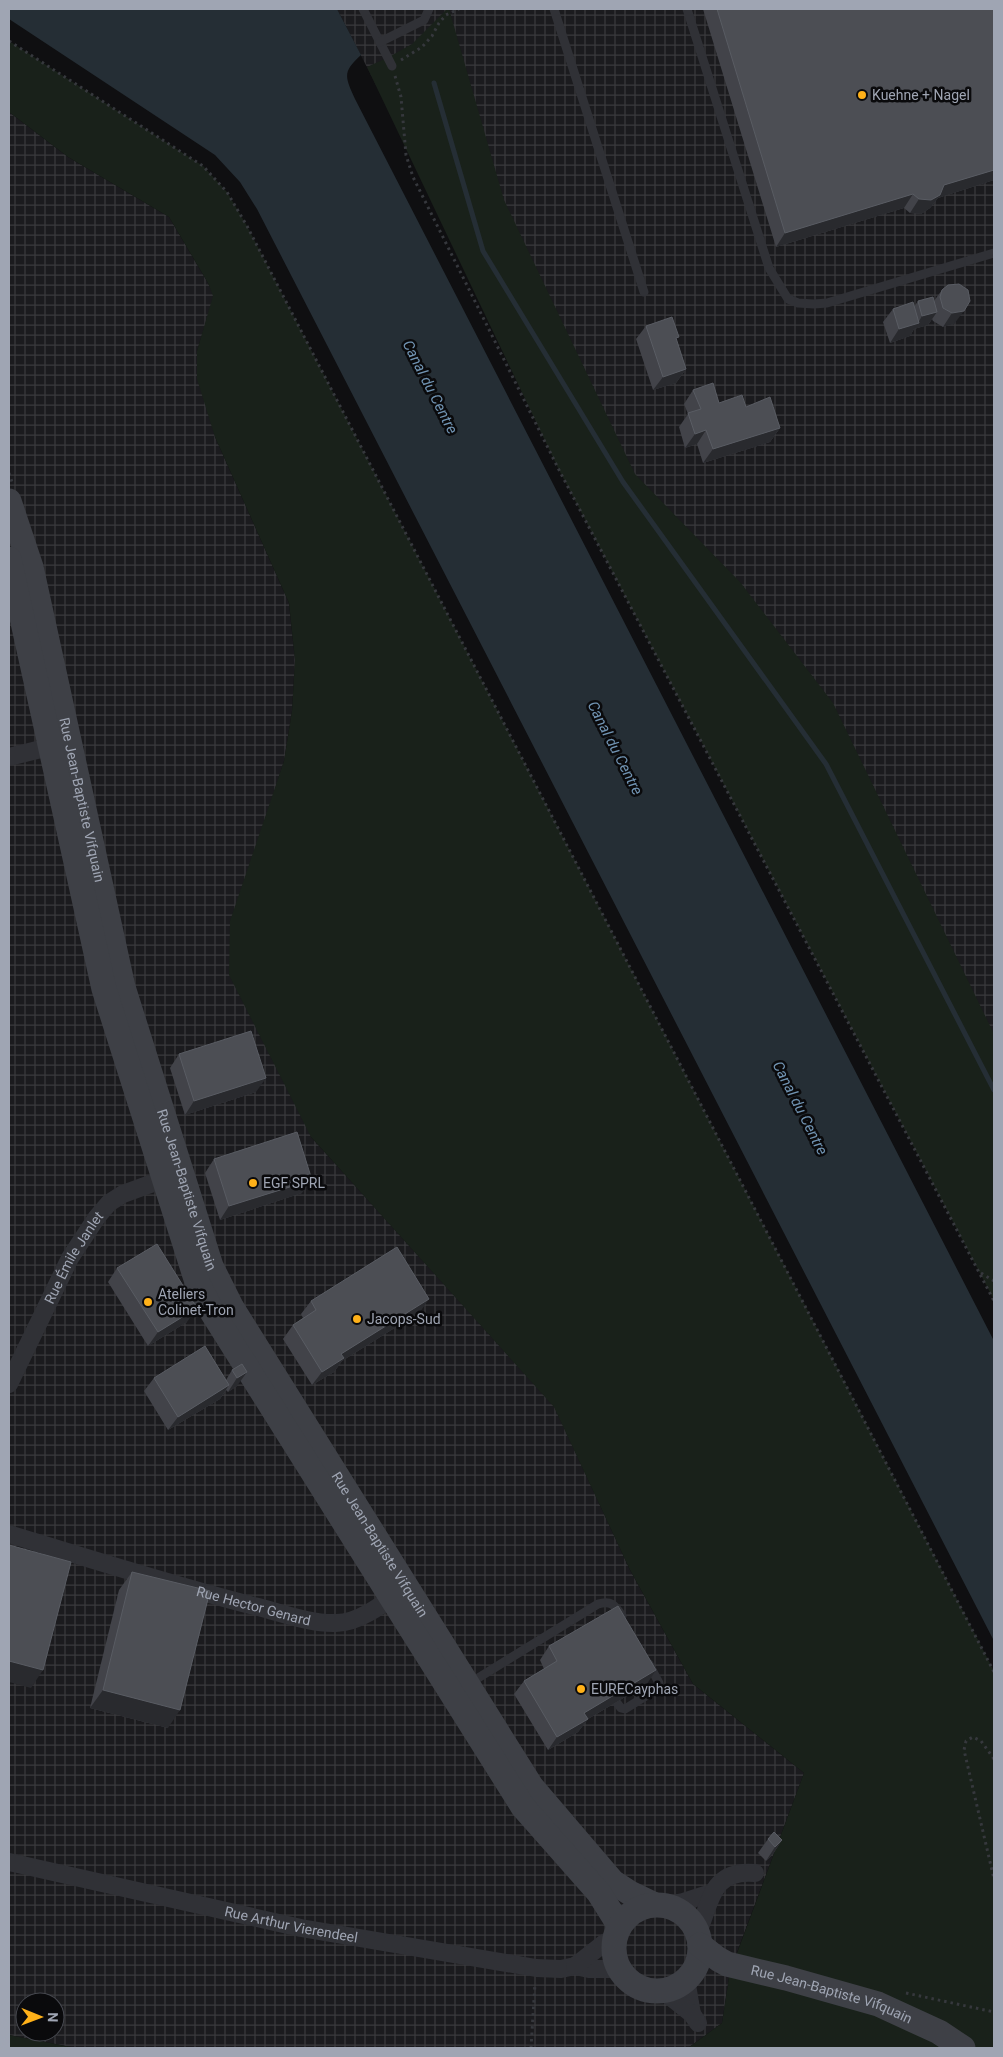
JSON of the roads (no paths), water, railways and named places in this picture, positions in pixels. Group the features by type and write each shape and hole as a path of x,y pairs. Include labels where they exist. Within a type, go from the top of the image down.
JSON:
{"street":[{"name":"Rue Jean-Baptiste Vifquain","path":"9,501 31,567 59,745 104,990 172,1176 196,1279 203,1296 399,1592 467,1685 531,1786 613,1882 630,1893 680,1910 690,1920 699,1938 718,1959 727,1964 786,1978 878,2004 939,2032 963,2048"},
{"name":"Rue Jean-Baptiste Vifquain","path":"9,559 59,745"},
{"path":"9,757 59,745"},
{"name":"Rue Émile Janlet","path":"9,1384 70,1258 97,1217 109,1203 123,1194 172,1176"},
{"name":"Rue Hector Genard","path":"9,1534 208,1594 317,1621 337,1623 358,1617 399,1592"},
{"name":"Rue Jean-Baptiste Vifquain","path":"399,1592 522,1807 599,1893 617,1932 614,1953 619,1970"},
{"name":"Rue Arthur Vierendeel","path":"9,1862 301,1928 536,1968 561,1969 575,1966 589,1969 619,1970"},
{"path":"619,1970 627,1980 638,1987 650,1991 663,1991 676,1987 686,1980 694,1969 699,1957 699,1938 711,1893 723,1880 732,1875 744,1872 755,1873"},
{"path":"575,1966 617,1932 634,1911 659,1904 683,1902 711,1893"},
{"path":"663,1991 695,2018 686,1980"}],"lane":[{"path":"364,9 392,66"},
{"path":"380,42 424,20 429,9"},
{"path":"554,9 644,292"},
{"path":"687,9 769,268 788,299 798,303 827,303 994,253"},
{"path":"467,1685 598,1604 612,1603 626,1624"},
{"path":"617,1703 620,1708 625,1709 657,1689 659,1683 646,1658"}],"water":[{"name":"Canal du Centre","path":"9,9 337,9 361,55 351,66 347,75 347,80 355,99 994,1341 994,1641 257,209 240,182 215,155 9,19"}],"waterway":[{"path":"434,83 483,251 623,482 826,764 994,1090"}],"place":[{"name":"Kuehne + Nagel","path":"862,95"},
{"name":"EGF SPRL","path":"253,1183"},
{"name":"Ateliers Colinet-Tron","path":"148,1302"},
{"name":"Jacops-Sud","path":"357,1319"},
{"name":"EURECayphas","path":"581,1689"}]}
